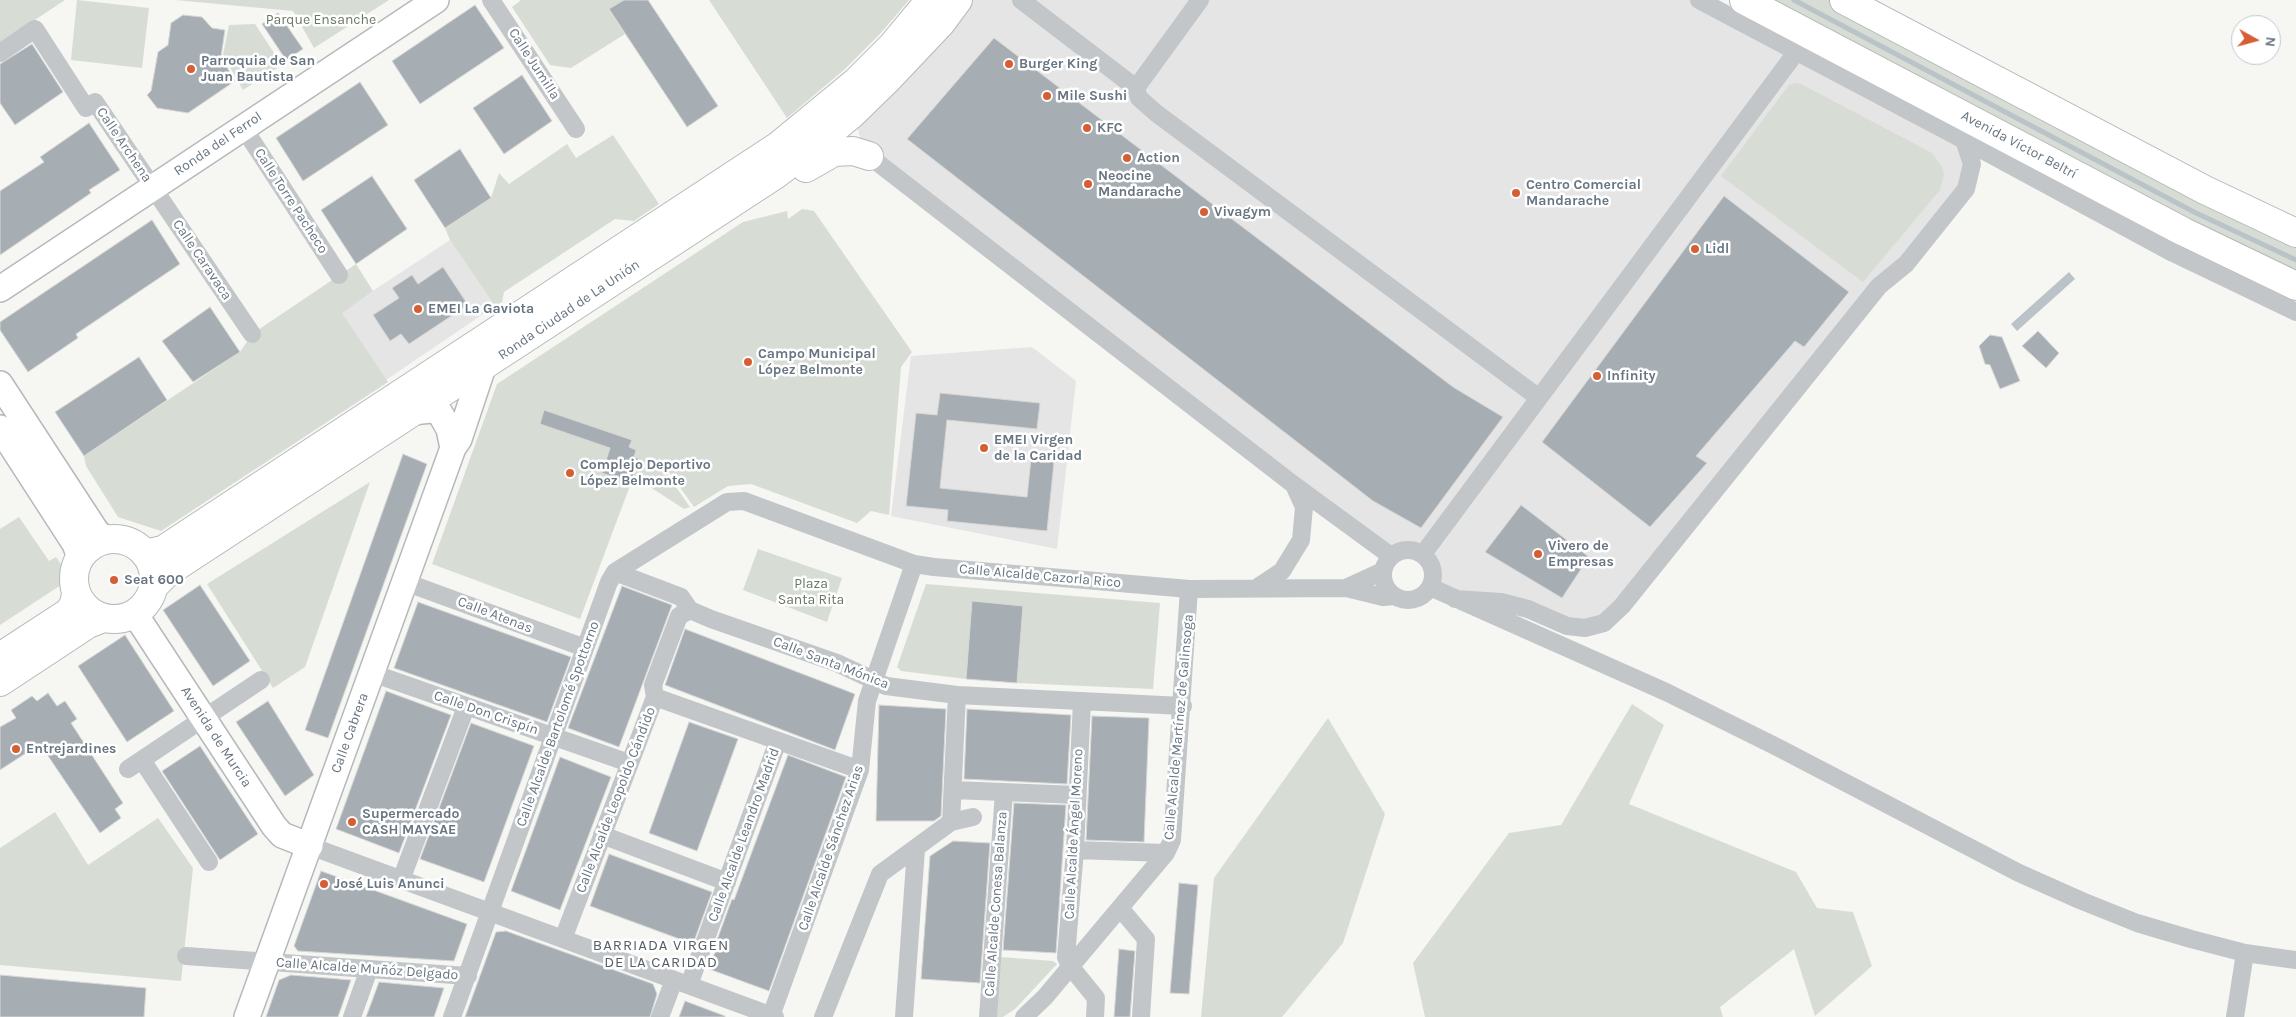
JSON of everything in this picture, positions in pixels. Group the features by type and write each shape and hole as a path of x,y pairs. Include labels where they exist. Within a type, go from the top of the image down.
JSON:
{"main road":[{"name":"Ronda Ciudad de La Unión","path":"145,554 163,550 778,146 856,81 892,46 930,0"},
{"name":"Ronda Ciudad de La Unión","path":"153,586 165,574 180,564 483,367 737,199 812,147 864,102 914,53 958,0"},
{"path":"914,53 970,0"},
{"name":"Avenida Víctor Beltrí","path":"1744,0 2184,232 2296,286"},
{"path":"1844,0 2205,190 2296,233"},
{"path":"864,102 857,120 857,131 870,156"},
{"path":"737,199 810,167 834,152 853,151 870,156"},
{"path":"105,540 127,541 145,554 152,569 153,586 150,597 135,614 120,620 103,618 92,614 82,605 76,594 73,575 80,557 91,546 105,540"},
{"path":"0,657 69,612 74,604 76,594"},
{"path":"0,682 88,624 103,618"}],"street":[{"name":"Ronda del Ferrol","path":"0,289 436,0"},
{"name":"Calle Jumilla","path":"491,0 576,129"},
{"path":"1021,0 1136,88 1138,98 1539,398"},
{"path":"1136,88 1200,0"},
{"path":"1699,0 2173,253 2296,312"},
{"name":"Calle Archena","path":"0,53 35,29 86,108 95,102 153,187"},
{"path":"1423,554 1797,51"},
{"name":"Calle Torre Pacheco","path":"243,127 339,275"},
{"path":"1455,599 1501,602 1528,609 1566,626 1585,628 1604,623 1634,591 1879,286 1906,264 1961,198 1970,180 1972,164 1964,140"},
{"path":"870,156 1294,485 1387,563"},
{"name":"Calle Caravaca","path":"153,187 252,334"},
{"name":"Calle Cabrera","path":"247,1017 452,448 460,439 483,367"},
{"path":"0,384 96,531 105,540"},
{"path":"412,412 431,410 440,413 448,428 452,448"},
{"path":"0,428 75,544 80,557"},
{"path":"1258,587 1282,570 1301,540 1304,507 1294,485"},
{"name":"Calle Alcalde Cazorla Rico","path":"615,572 714,508 727,502 744,501 914,564 1189,589 1258,587 1346,588"},
{"path":"1409,550 1423,554 1431,565 1433,574 1430,587 1419,597 1411,600 1395,596 1383,597 1346,588 1409,550"},
{"path":"1387,563 1387,588 1395,596"},
{"name":"Calle Alcalde Sánchez Arias","path":"767,1016 860,770 867,701 872,680 914,564"},
{"name":"Calle Santa Mónica","path":"615,572 685,603 837,663 886,686 957,695 1183,706"},
{"name":"Calle Alcalde Bartolomé Spottorno","path":"452,1017 606,590 615,572"},
{"name":"Calle Atenas","path":"405,582 586,648"},
{"path":"1430,587 1666,692 2019,873 2137,923 2244,953 2296,960"},
{"name":"Calle Alcalde Martínez de Galinsoga","path":"1024,1017 1166,853 1172,840 1183,706 1189,589"},
{"name":"Calle Alcalde Leopoldo Cándido","path":"563,939 655,697 653,686 685,603"},
{"name":"Avenida de Murcia","path":"135,614 274,826 282,835 310,846"},
{"name":"Calle Don Crispín","path":"372,673 629,763"},
{"path":"209,862 135,765 261,680"},
{"path":"951,822 957,695"},
{"path":"655,697 860,770"},
{"name":"Calle Alcalde Ángel Moreno","path":"1070,966 1066,957 1075,850 1082,701"},
{"path":"401,880 466,707"},
{"name":"Calle Alcalde Leandro Madrid","path":"660,1017 682,983 727,882 778,741"},
{"path":"953,790 1077,795"},
{"name":"Calle Alcalde Conesa Balanza","path":"988,1017 1004,792"},
{"path":"823,1017 880,874 951,822 973,817"},
{"path":"602,836 727,882"},
{"path":"310,846 767,1016"},
{"path":"904,1017 916,849"},
{"path":"1075,850 1166,853"},
{"path":"1120,908 1146,939 1141,1017"},
{"path":"2234,1017 2244,953"},
{"name":"Calle Alcalde Muñóz Delgado","path":"186,956 468,976"},
{"path":"1070,966 1096,998 1094,1017"},
{"path":"352,1017 369,969"}],"shaded area":[{"name":"Centro Comercial Mandarache","path":"970,0 1699,0 1964,140 1971,173 1622,606 1585,628 1431,588 1433,574 1431,565 1418,552 1409,550 1396,553 861,142 857,126"},
{"name":"EMEI La Gaviota","path":"450,240 495,306 386,380 341,312"},
{"path":"2069,272 2075,279 2017,331 2011,324"},
{"name":"EMEI Virgen de la Caridad","path":"1032,347 1076,381 1057,549 891,516 911,356"}],"green space":[{"path":"0,0 65,0 0,43"},
{"path":"77,0 149,8 142,68 71,60"},
{"name":"Parque Ensanche","path":"175,0 389,0 314,48 293,11"},
{"path":"521,0 624,0 609,10 625,34 571,68 550,65 512,7"},
{"path":"709,0 909,0 879,35 845,69 787,118"},
{"path":"1744,0 1845,0 2296,233 2296,286"},
{"path":"255,24 282,65 243,90 223,55 229,25"},
{"path":"1801,84 1932,153 1942,167 1944,175 1940,190 1863,282 1721,176 1789,85"},
{"path":"613,135 659,204 634,221 615,219 504,292 502,302 495,306 450,240 445,228 491,198 499,173 509,184 567,144 576,158"},
{"path":"802,209 814,211 912,352 901,367 889,515 871,511 857,523 751,484 728,486 694,507 659,458 659,463 690,507 684,509 647,485 631,483 580,619 432,564 497,384 743,222 787,211 788,219"},
{"path":"356,264 373,291 342,313 388,382 161,531 118,517 86,466 84,456 240,352 252,334"},
{"path":"370,482 305,667 273,688 207,584"},
{"path":"19,517 49,561 56,557 63,567 61,585 0,625 0,529"},
{"name":"Plaza Santa Rita","path":"758,549 842,578 827,622 743,590"},
{"path":"926,584 1160,603 1153,689 1017,683 1023,606 972,602 966,679 901,671 897,667"},
{"path":"1632,704 1664,725 1629,804 1796,872 1817,908 1853,912 1872,966 1815,1016 1794,949 1720,1007 1723,1017 1425,1017 1413,963 1509,833 1561,825"},
{"path":"1328,718 1385,814 1343,943 1282,1017 1201,1017 1214,878"},
{"path":"55,812 88,865 158,818 193,868 181,981 0,965 0,848"},
{"path":"1001,957 1053,961 1057,964 1015,1009 1003,1017 996,1017"}],"building":[{"path":"624,0 648,0 718,106 687,127 609,9"},
{"path":"475,5 504,48 420,104 392,61"},
{"path":"278,13 303,49 286,60 262,24"},
{"name":"Parroquia de San Juan Bautista","path":"183,15 202,17 212,28 225,30 221,57 235,81 188,113 157,108 147,95 151,91 158,52 168,45 171,23"},
{"path":"994,38 1453,387 1503,417 1421,528 1373,501 907,139"},
{"path":"32,44 63,92 15,125 0,103 0,64"},
{"path":"522,75 552,121 504,154 473,108"},
{"path":"360,82 388,125 303,181 276,138"},
{"path":"89,123 120,170 89,190 91,193 0,255 0,191 44,162 40,157"},
{"path":"460,149 491,198 445,228 414,180"},
{"path":"372,176 407,229 356,264 321,210"},
{"path":"1724,196 1849,292 1804,347 1795,341 1696,456 1707,463 1650,527 1542,442"},
{"path":"152,220 180,264 76,334 78,338 28,372 0,330 0,322"},
{"path":"443,267 468,305 409,344 401,334 390,341 373,315 399,298 392,288 412,275 418,284"},
{"path":"210,307 240,352 193,382 162,341"},
{"path":"2038,331 2059,353 2046,368 2022,346"},
{"path":"1990,335 2002,337 2020,381 2000,389 1990,365 1985,364 1979,346"},
{"path":"139,357 167,400 84,456 55,412"},
{"path":"940,393 1040,403 1037,429 947,420 940,488 1027,497 1031,459 1054,462 1047,531 947,521 948,510 906,506 916,413 937,415"},
{"path":"544,410 632,440 629,447 636,450 634,457 639,459 631,483 602,473 610,448 540,424"},
{"path":"403,454 427,464 328,738 305,730"},
{"name":"Vivero de Empresas","path":"1521,505 1589,557 1562,598 1485,552"},
{"path":"200,585 250,661 213,686 163,610"},
{"path":"622,586 672,605 619,747 568,728"},
{"path":"972,601 1023,606 1017,683 966,679"},
{"path":"418,602 571,657 547,722 394,668"},
{"path":"685,629 855,694 835,750 665,685"},
{"path":"125,635 174,711 127,742 78,666"},
{"path":"386,691 451,715 399,853 336,829"},
{"path":"48,693 57,706 65,701 77,719 71,723 123,803 115,809 121,818 100,833 40,744 0,770 0,727 16,718 11,710 32,696 37,701"},
{"path":"268,701 314,775 285,796 236,722"},
{"path":"879,705 946,709 941,816 934,821 876,821"},
{"path":"967,709 1071,715 1067,784 964,779"},
{"path":"1092,716 1149,718 1144,842 1086,840"},
{"path":"689,722 738,739 697,851 649,833"},
{"path":"471,723 534,746 484,882 420,859"},
{"path":"200,746 258,834 220,860 162,771"},
{"path":"788,755 846,777 769,991 709,969 715,952 713,951 732,899 734,900"},
{"path":"560,757 611,777 560,910 511,891"},
{"path":"1014,803 1066,805 1056,953 1003,950"},
{"path":"953,841 990,843 980,983 921,979 930,856"},
{"path":"609,854 712,892 693,944 590,906"},
{"path":"321,871 467,924 454,961 298,951 294,946"},
{"path":"1179,883 1198,885 1189,994 1170,993"},
{"path":"506,931 653,984 657,994 650,1017 465,1017 496,932"},
{"path":"1119,949 1135,951 1130,1017 1114,1017"},
{"path":"0,975 146,988 144,1017 0,1017"},
{"path":"291,975 351,980 338,1017 266,1017 279,980"},
{"path":"379,982 444,988 434,1017 366,1017"},
{"path":"685,1001 725,1016 725,1017 679,1017"}],"waterway":[{"path":"1794,0 2194,212 2296,260"}],"place":[{"name":"Burger King","path":"1009,64"},
{"name":"Parroquia de San Juan Bautista","path":"191,69"},
{"name":"Mile Sushi","path":"1047,96"},
{"name":"KFC","path":"1087,128"},
{"name":"Action","path":"1127,158"},
{"name":"Neocine Mandarache","path":"1088,184"},
{"name":"Centro Comercial Mandarache","path":"1516,193"},
{"name":"Vivagym","path":"1204,212"},
{"name":"Lidl","path":"1695,249"},
{"name":"EMEI La Gaviota","path":"418,309"},
{"name":"Campo Municipal López Belmonte","path":"748,362"},
{"name":"Infinity","path":"1597,376"},
{"name":"EMEI Virgen de la Caridad","path":"984,448"},
{"name":"Complejo Deportivo López Belmonte","path":"570,473"},
{"name":"Vivero de Empresas","path":"1538,554"},
{"name":"Seat 600","path":"114,580"},
{"name":"Entrejardines","path":"16,749"},
{"name":"Supermercado CASH MAYSAE","path":"352,822"},
{"name":"José Luis Anunci","path":"324,884"}],"district":[{"name":"BARRIADA VIRGEN DE LA CARIDAD","path":"661,954"}]}
